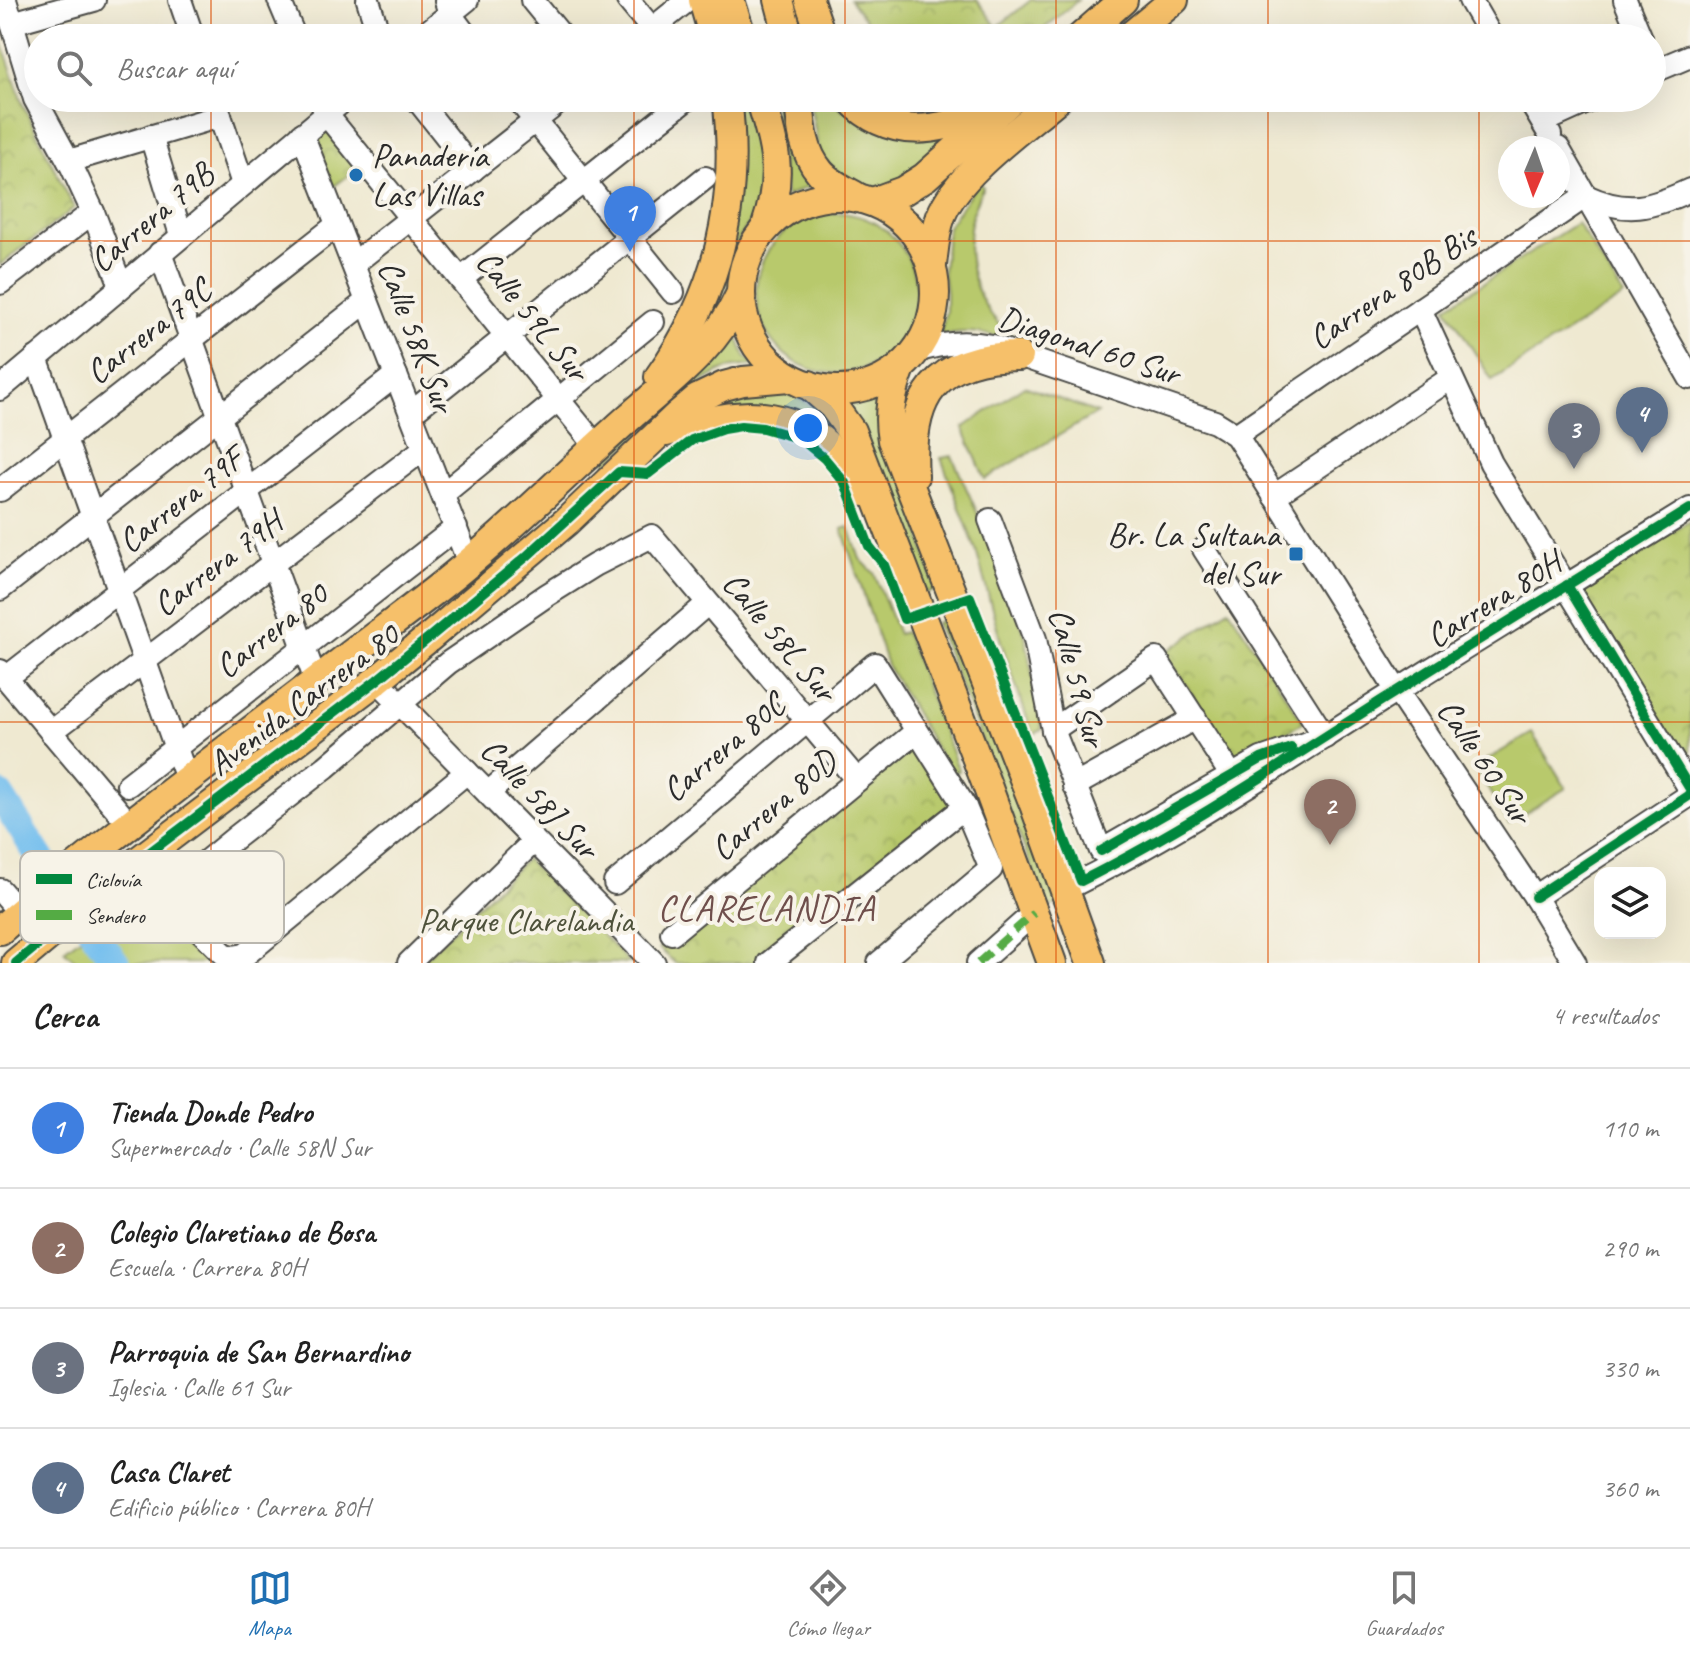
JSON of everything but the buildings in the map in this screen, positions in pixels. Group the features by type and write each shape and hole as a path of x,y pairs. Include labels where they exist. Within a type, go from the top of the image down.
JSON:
{"main road":[{"path":"703,0 710,24"},
{"path":"730,0 738,24"},
{"path":"779,0 785,24"},
{"path":"809,0 817,24"},
{"path":"1096,24 1123,0"},
{"path":"1145,24 1174,0"},
{"path":"606,438 652,387 673,357 699,307 719,255 731,178 728,112"},
{"path":"764,112 777,168 777,184 766,226"},
{"path":"801,112 806,148 819,171 828,179 889,210 907,224 922,244 932,266 934,311 930,325 909,359 891,399 892,440 1091,963"},
{"path":"865,112 883,123 919,130 952,125 984,112"},
{"path":"998,112 925,177 903,191 866,200 834,196 806,201 780,215 766,226 754,243 746,259 740,295 747,327 764,356 833,406 851,431 1052,963"},
{"path":"932,266 937,229 949,200 976,168 1042,112"},
{"name":"Avenida Carrera 80","path":"98,851 469,563 688,365 716,336 740,295"},
{"path":"915,501 912,445 915,425 924,399 934,385 947,373 966,363 984,358 1019,356"},
{"path":"799,381 826,389 858,388 873,384 909,359"},
{"name":"Avenida Carrera 80","path":"151,851 377,680 526,557 690,404 708,392 743,381 799,381"},
{"path":"658,434 699,422 746,415 793,424 823,442 841,460 885,519"}],"street":[{"path":"5,0 24,60"},
{"path":"12,23 94,0"},
{"path":"180,0 188,24"},
{"path":"279,0 289,24"},
{"path":"368,0 376,24"},
{"path":"432,24 447,7 467,0"},
{"path":"532,0 552,24"},
{"path":"628,0 641,24"},
{"path":"659,24 688,0"},
{"path":"1470,0 1484,24"},
{"path":"1625,0 1635,24"},
{"path":"447,7 459,24"},
{"path":"1666,64 1690,56"},
{"path":"43,112 93,212 121,286"},
{"path":"69,161 151,136 206,112"},
{"path":"219,112 243,184"},
{"name":"Carrera 79B","path":"0,389 302,134 318,112"},
{"name":"Calle 59L Sur","path":"328,112 558,399 606,438"},
{"path":"427,112 473,170"},
{"path":"528,112 673,292"},
{"path":"353,264 546,112"},
{"path":"461,279 670,112"},
{"path":"1537,112 1551,136"},
{"path":"1543,122 1565,112"},
{"name":"Calle 58K Sur","path":"302,134 469,563"},
{"path":"151,136 181,235"},
{"path":"1570,169 1690,378"},
{"path":"411,413 705,178"},
{"path":"1586,196 1636,208 1664,202 1690,190"},
{"name":"Carrera 80B Bis","path":"1236,435 1586,196"},
{"path":"0,283 93,212"},
{"name":"Carrera 79C","path":"0,490 337,225"},
{"path":"160,253 316,681"},
{"name":"Carrera 79F","path":"0,589 367,301"},
{"path":"1420,309 1491,463 1690,792 1535,897"},
{"path":"443,494 653,322"},
{"name":"Diagonal 60 Sur","path":"909,359 947,343 992,346 1215,422 1236,435"},
{"path":"36,358 187,779"},
{"name":"Carrera 79F","path":"3,675 119,590 396,375"},
{"path":"1274,496 1451,378"},
{"name":"Calle 60 Sur","path":"1236,435 1397,691 1535,897 1575,963"},
{"name":"Carrera 79H","path":"51,732 425,448"},
{"name":"Carrera 80H","path":"1065,889 1211,808 1690,509"},
{"name":"Calle 59 Sur","path":"990,520 1035,639 1053,730 1101,851"},
{"name":"Carrera 80","path":"128,785 456,528"},
{"name":"Calle 58L Sur","path":"400,703 448,663 547,595 595,565 652,536 857,780"},
{"path":"1204,549 1325,737"},
{"path":"488,793 707,604"},
{"path":"1053,730 1156,659 1229,777 1211,808"},
{"name":"Carrera 80C","path":"615,883 875,664 917,731"},
{"path":"3,675 130,825"},
{"name":"Calle 58J Sur","path":"377,680 654,963"},
{"path":"219,851 326,767 400,703"},
{"path":"1074,786 1195,718"},
{"path":"879,963 991,869 965,807 917,731"},
{"name":"Carrera 80D","path":"672,933 917,731"},
{"name":"Carrera 80H","path":"1101,851 1261,759 1325,737"},
{"path":"284,923 467,772"},
{"path":"769,963 965,807"},
{"path":"409,963 534,841"},
{"path":"0,890 17,916"},
{"path":"978,963 1034,913"},
{"path":"213,943 224,954 238,956 245,955 260,943"}],"green space":[{"path":"850,0 977,0 995,24 869,24"},
{"path":"1031,0 1078,0 1050,24 1001,24"},
{"path":"0,36 24,112 74,208 0,265"},
{"path":"733,112 752,112 766,168 759,208 733,254 729,280 714,322 700,325"},
{"path":"775,112 792,112 818,187 804,188 786,197"},
{"path":"812,112 885,112 958,134 906,180 871,189 855,187 820,156"},
{"path":"328,128 361,166 333,187 315,139"},
{"path":"979,181 983,187 970,226 971,268 986,307 1015,338 1013,342 976,333 959,332 940,336 946,311 943,271 948,226"},
{"path":"836,213 867,219 892,237 910,262 916,293 910,324 892,349 867,367 836,373 805,367 780,349 762,324 756,293 762,262 780,237 805,219"},
{"path":"1577,223 1624,296 1492,380 1446,307"},
{"path":"736,333 745,356 755,365 730,368 698,384 607,464 604,459 713,359"},
{"path":"1024,386 1097,413 985,479 963,428"},
{"path":"771,388 796,397 816,409 832,425 846,447 711,403"},
{"path":"882,391 935,589 925,594 849,404 869,400"},
{"path":"952,456 993,548 1025,635 1042,729 1033,735 1001,642 976,550 941,458"},
{"path":"1690,521 1690,769 1577,591"},
{"path":"849,527 860,559 874,573 898,634 905,632 959,771 950,773 887,665 842,529"},
{"path":"1229,609 1303,722 1238,764 1165,653"},
{"path":"948,618 1060,903 1048,908 936,623"},
{"path":"1532,733 1566,788 1509,823 1475,767"},
{"path":"912,737 952,807 760,963 675,963 659,948"},
{"name":"Parque Clarelandia","path":"526,859 630,963 420,963"},
{"path":"73,943 195,943 230,963 78,963 64,950"}],"waterway":[{"path":"0,795 36,851"},
{"path":"102,943 116,963"}],"marked path":[{"path":"978,963 1034,913"}],"cycle path":[{"path":"151,851 377,680 526,557 619,472 648,474 692,440 723,429 741,426 763,428 801,439 825,459 845,483 869,546 884,565 904,619 970,597 1081,881 1235,794 1690,509"},
{"path":"1567,585 1690,789"},
{"path":"1101,851 1261,759 1291,748"},
{"path":"1535,897 1690,795"},
{"path":"16,963 40,943"}],"place":[{"name":"Panadería Las Villas","path":"356,175"},
{"name":"Tienda Donde Pedro","path":"630,252"},
{"name":"Casa Claret","path":"1642,453"},
{"name":"Parroquia de San Bernardino","path":"1574,469"},
{"name":"Br. La Sultana del Sur","path":"1296,554"},
{"name":"Colegio Claretiano de Bosa","path":"1330,845"}],"district":[{"name":"CLARELANDIA","path":"767,908"}]}
